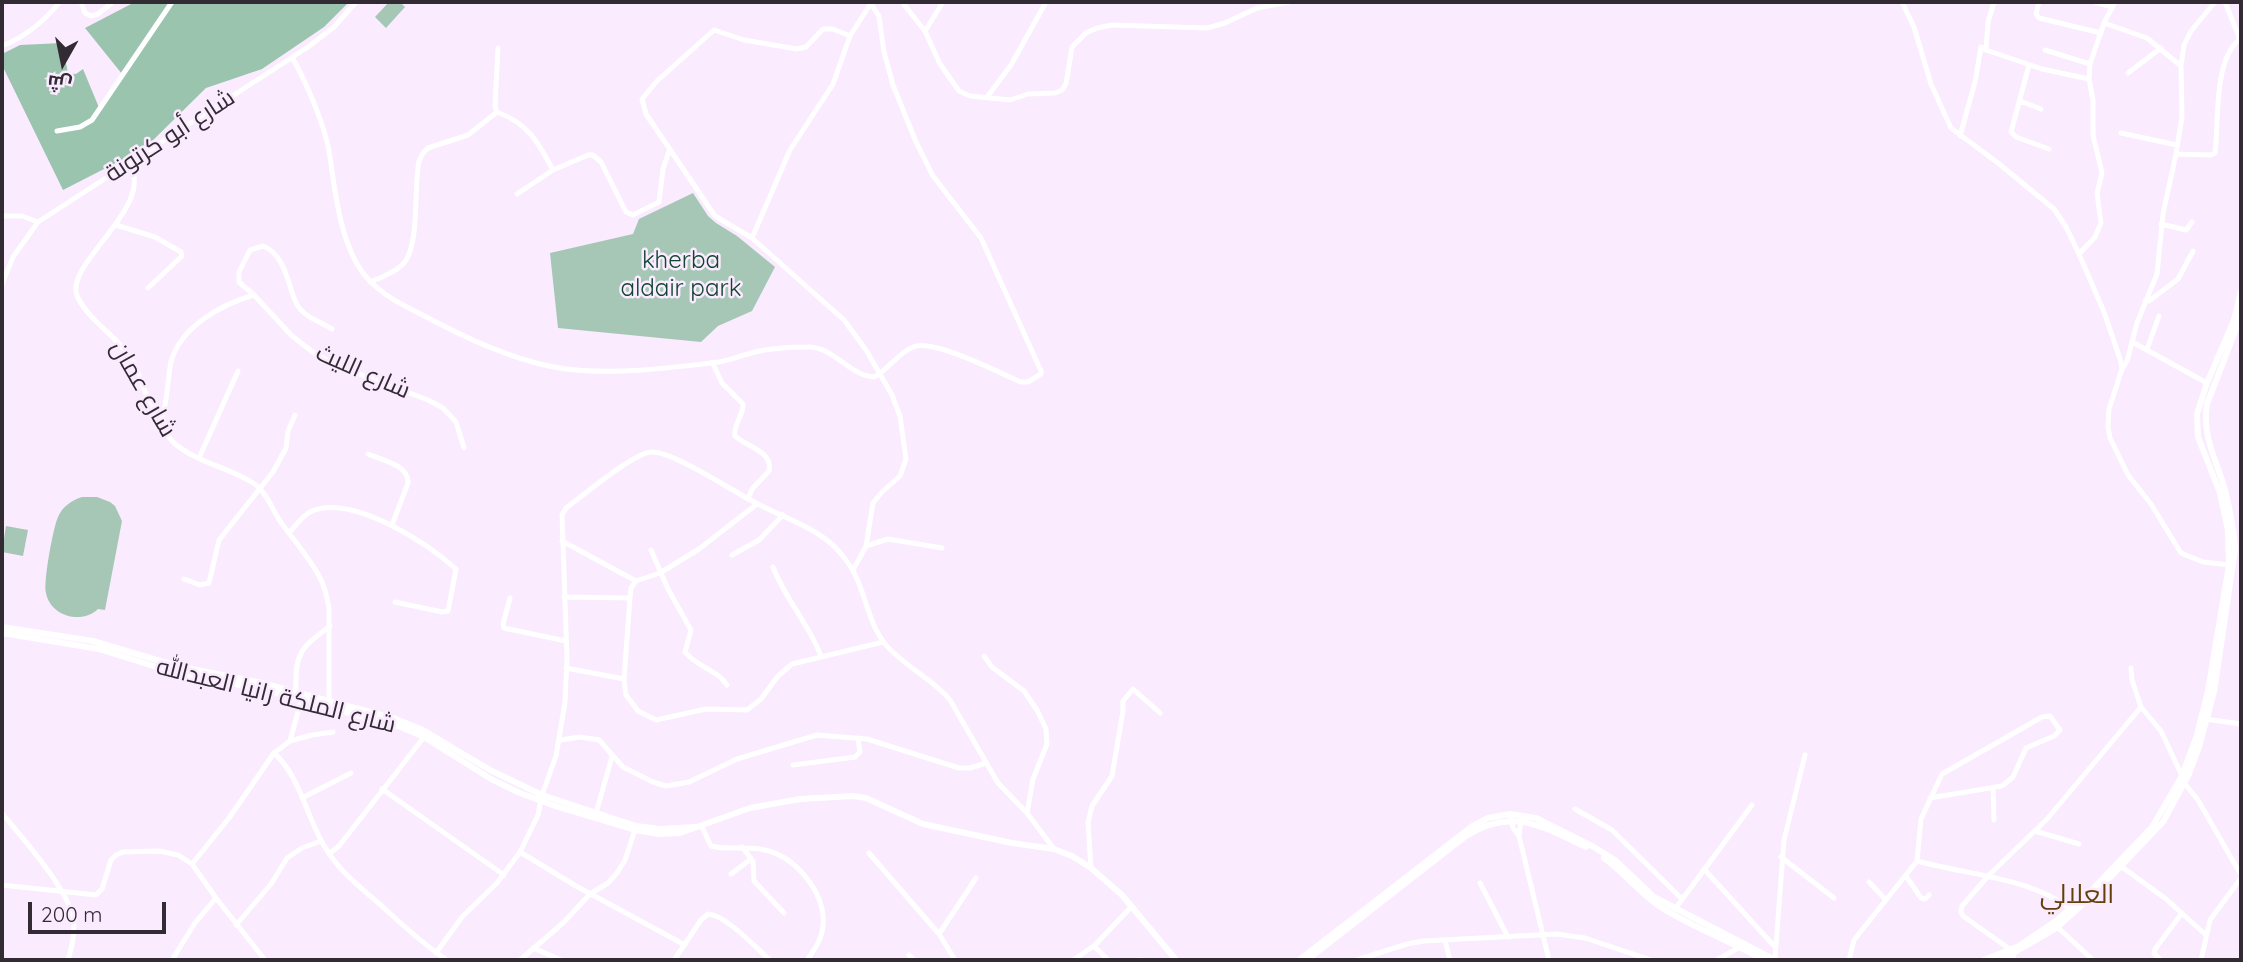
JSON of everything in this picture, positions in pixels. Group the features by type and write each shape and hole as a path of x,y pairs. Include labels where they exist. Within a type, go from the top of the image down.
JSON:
{"main road":[{"path":"2001,960 2052,927 2122,867 2163,822 2184,780 2204,719 2232,565 2223,506 2197,414 2234,320 2241,291"},
{"path":"2201,430 2207,404 2241,316"},
{"name":"شارع الملكة رانيا العبدالله","path":"2,627 93,641 186,668 329,701 413,725 541,798 651,828 699,826"},
{"name":"شارع الملكة رانيا العبدالله","path":"2,633 91,647 166,670 265,690 390,724 424,737 491,779 635,830 668,834 690,831 750,808 800,799 853,796 866,798 923,824 1054,849 1091,868 1122,895 1176,960"},
{"path":"2052,927 2142,839 2184,780"},
{"path":"1307,960 1466,836 1510,817"},
{"path":"1299,960 1471,827 1488,818 1510,817 1548,824 1594,846 1616,861 1654,897 1776,960"},
{"path":"1521,818 1592,850 1615,865 1644,894 1663,908 1763,960"},
{"path":"1983,960 2012,955"}],"street":[{"path":"2,46 41,22 60,2"},
{"path":"81,2 85,13 91,16 113,2"},
{"path":"57,131 80,127 92,120 172,2"},
{"name":"شارع أبو كرتونة","path":"2,284 13,257 38,222 292,57 334,27 356,2"},
{"path":"752,238 790,150 833,84 850,36 872,4 881,2"},
{"path":"902,2 925,31 940,64 959,91 971,96 1010,100 1028,94 1055,93 1062,90 1066,84 1072,47 1086,33 1097,28 1112,25 1207,29 1257,8 1289,2"},
{"path":"925,31 943,2"},
{"path":"988,97 1011,65 1046,2"},
{"path":"1902,2 1914,27 1936,97 1948,123 1960,136 2054,209 2066,226 2113,337 2122,369"},
{"path":"1986,50 1993,2"},
{"path":"2039,2 2036,14 2039,18 2101,33"},
{"path":"2079,254 2095,237 2101,223 2097,192 2102,173 2093,135 2093,100 2089,79 2090,64 2113,5 2095,2"},
{"path":"2215,2 2187,38 2181,66 2182,108 2176,154 2161,224 2157,274 2145,301 2134,343 2122,369 2108,417 2110,438 2120,460 2181,552 2203,562 2232,565"},
{"path":"2176,154 2215,153 2215,122 2220,89 2231,48 2241,40 2225,2"},
{"path":"292,57 302,74 327,145 338,207 356,262 369,282 385,295 450,330 509,355 539,364 604,371 712,362 758,351 810,347 823,350 865,376 874,377 917,345 931,346 1024,383 1041,373 981,238 933,176 916,142 890,77 879,16 872,4"},
{"path":"2104,23 2147,38 2181,66"},
{"path":"850,36 823,29 806,47 797,50 744,40 714,30 657,80 642,99 646,114 669,151 715,216 729,227 752,238 844,320 866,350 892,395 900,416 906,458 900,476 881,492 873,503 866,546 853,569"},
{"path":"1960,136 1975,82 1981,47 2029,65 2089,79"},
{"path":"497,112 498,48"},
{"path":"2129,73 2161,48"},
{"path":"2045,50 2090,64"},
{"path":"2029,65 2011,129 2012,135 2049,149"},
{"path":"2020,101 2041,109"},
{"path":"369,282 395,270 408,257 412,241 418,168 423,153 468,135 497,112"},
{"path":"497,112 511,116 520,123 553,170"},
{"path":"2121,133 2177,145"},
{"path":"517,194 553,170 588,155 597,157 626,212 633,215 659,202 661,177 669,151"},
{"name":"شارع عمان","path":"129,164 134,174 126,206 116,225 78,274 75,292 86,309 115,338 133,362 151,404 162,417 171,440 199,458 251,481 261,489 321,580 326,592 330,626 329,701"},
{"path":"2,216 22,216 38,222"},
{"path":"2161,224 2186,230 2192,222"},
{"path":"116,225 155,237 181,252 181,257 148,288"},
{"name":"شارع الليث","path":"332,329 302,312 280,262 270,249 263,246 250,250 238,274 239,282 292,336 336,365 443,408 456,422 464,448"},
{"path":"2145,301 2149,301 2178,279 2193,251"},
{"path":"162,417 172,360 184,337 229,302 254,295"},
{"path":"2147,349 2159,316"},
{"path":"2134,343 2207,383"},
{"path":"712,362 722,383 743,404 735,436 765,455 770,464 769,471 752,489 748,499"},
{"path":"199,458 238,371"},
{"path":"184,579 200,585 209,583 219,540 261,489 286,448 288,431 295,415"},
{"path":"436,953 462,917 504,875 520,852 538,814 560,740 566,668 561,521 566,508 634,459 649,452 664,455 783,515 820,535 832,545 853,569 869,615 883,642 912,670 942,691 955,707 1002,788 1027,813 1054,849"},
{"path":"368,454 403,470 408,477 392,525"},
{"path":"757,504 710,541 660,573 636,581 631,588 624,679 626,695 633,707 650,719 662,720 706,709 747,710 761,699 788,666 883,642"},
{"path":"289,533 305,516 318,508 358,512 392,525 455,567 457,571 449,611 442,612 395,602"},
{"path":"732,555 759,540 783,515"},
{"path":"866,546 888,539 942,548"},
{"path":"562,541 636,581"},
{"path":"651,550 660,573 691,630 685,652 694,662 718,674 727,685"},
{"path":"773,567 783,589 811,632 821,656"},
{"path":"564,597 630,598"},
{"path":"510,598 504,628 566,640"},
{"path":"296,689 295,667 298,658 309,642 330,626"},
{"path":"984,656 992,667 1024,691 1046,729 1047,744 1033,779 1027,813"},
{"path":"566,668 624,679"},
{"path":"2131,668 2141,707 2161,731 2184,780 2206,812 2241,876 2215,912 2206,935 2201,960"},
{"path":"1091,868 1088,823 1092,806 1112,776 1123,699 1133,690 1160,713"},
{"path":"290,741 301,701"},
{"path":"2012,955 1961,912 1966,898 2035,831 2141,707"},
{"path":"1849,960 1854,940 1917,861 1921,818 1938,779 1948,768 1999,743 2039,718 2050,716 2059,732 2028,746 2013,777 2002,786 1930,798"},
{"path":"2204,719 2241,724"},
{"path":"192,864 229,818 274,752 290,741 333,732"},
{"path":"560,740 594,738 604,744 612,757 623,767 659,785 689,782 737,759 817,735 878,742 959,768 986,763"},
{"path":"329,854 339,846 424,737"},
{"path":"793,765 855,757 860,752 858,738"},
{"path":"274,752 302,797 329,854 355,885 447,960"},
{"path":"1776,960 1781,856 1805,755"},
{"path":"596,813 612,757"},
{"path":"302,797 351,773"},
{"path":"1993,788 1994,820"},
{"path":"382,789 504,875"},
{"path":"1675,909 1752,805"},
{"path":"1574,809 1612,830 1682,898"},
{"path":"2,813 60,890 74,922 68,960"},
{"path":"1510,817 1520,836 1549,960"},
{"path":"1520,836 1521,818"},
{"path":"699,826 711,846 765,850 784,857 809,881 820,904 823,921 817,945 807,960"},
{"path":"520,960 563,923 590,894 608,883 622,866 635,830"},
{"path":"2035,831 2079,844"},
{"path":"236,925 258,902 291,853 321,841"},
{"path":"742,847 754,863 754,881 784,913"},
{"path":"2,885 49,892 60,890 88,895 99,894 111,860 116,855 123,852 166,852 178,855 192,864 264,960"},
{"path":"520,852 590,894 685,945"},
{"path":"869,853 939,934 954,960"},
{"path":"1781,856 1834,898"},
{"path":"731,874 751,859"},
{"path":"1917,861 1989,875 2059,901 2071,910"},
{"path":"2122,867 2206,935"},
{"path":"1704,869 1775,947"},
{"path":"1906,876 1921,898 1925,899 1929,895"},
{"path":"939,934 976,878"},
{"path":"1868,882 1886,900"},
{"path":"1480,883 1508,937"},
{"path":"172,960 195,923 216,898"},
{"path":"1073,960 1094,946 1132,906"},
{"path":"2160,960 2154,953 2155,949 2182,913"},
{"path":"674,960 708,914 715,915 770,960"},
{"path":"2052,927 2093,960"},
{"path":"1361,960 1407,944 1543,933 1586,938 1651,960"},
{"path":"1444,940 1450,960"},
{"path":"1094,946 1108,960"},
{"path":"1717,960 1740,947"},
{"path":"533,948 561,960"},
{"path":"1629,953 1632,960"}],"green space":[{"path":"135,2 349,2 324,27 262,69 206,88 145,148 63,190 2,65 2,54 20,45 62,43 68,73 76,74 83,69 100,110 122,74 85,28"},
{"path":"389,2 400,2 405,7 386,28 375,17"},
{"name":"kherba aldair park","path":"693,193 708,216 775,267 752,311 718,326 701,342 558,328 550,253 633,234 639,219"},
{"path":"82,497 97,497 110,502 122,521 105,610 98,609 91,614 76,617 60,612 49,601 46,578 58,517 68,504"},
{"path":"6,526 28,530 23,556 2,552"}],"district":[{"name":"العلالي","path":"2077,895"}]}
